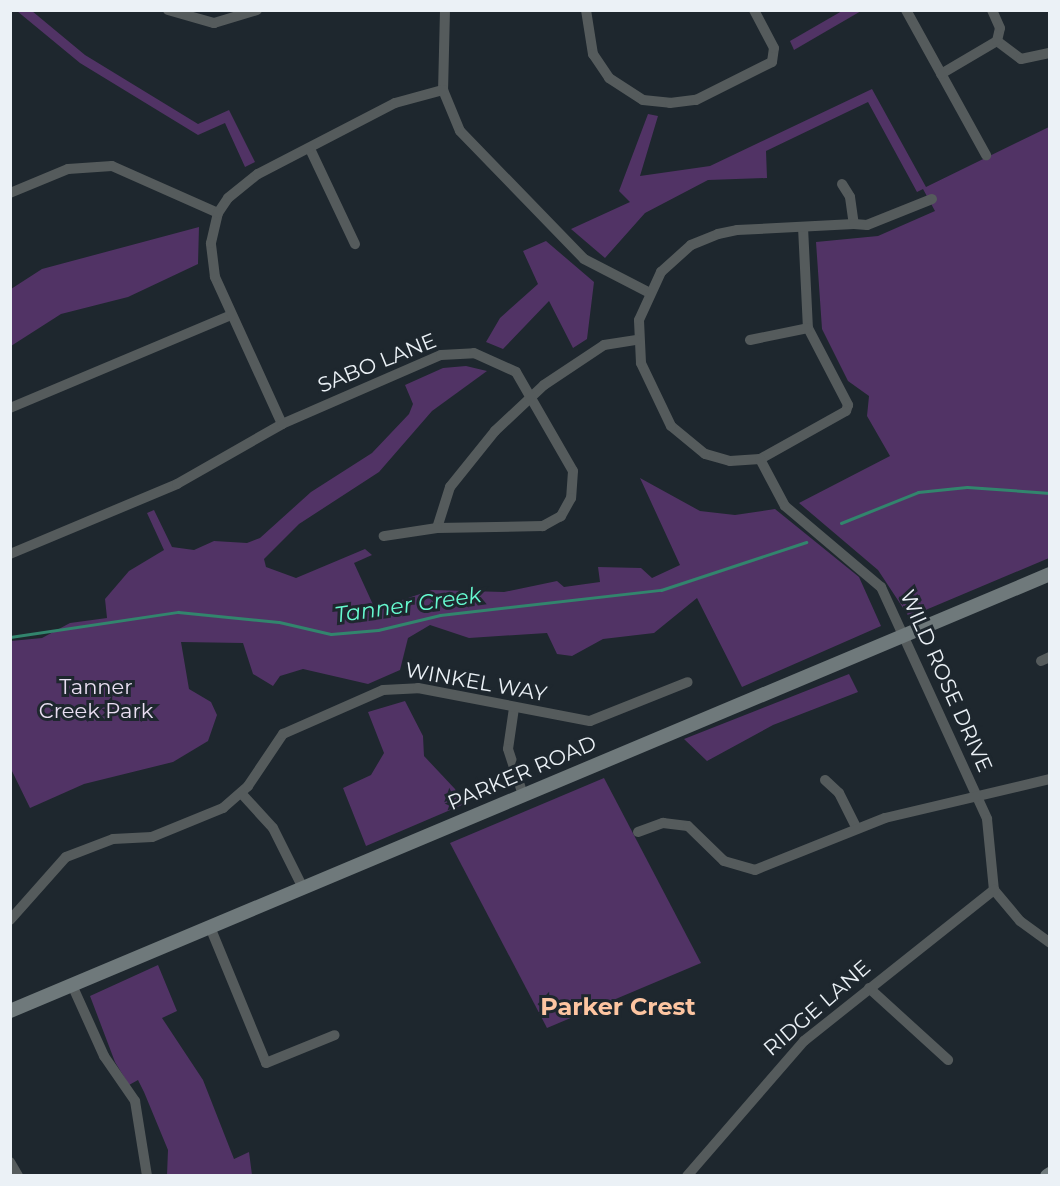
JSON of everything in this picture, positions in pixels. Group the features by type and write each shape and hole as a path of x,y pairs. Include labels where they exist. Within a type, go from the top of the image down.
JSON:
{"street":[{"path":"168,10 214,23 257,10"},
{"path":"445,10 443,90 471,146 559,235 595,267 648,292"},
{"path":"586,10 587,36 602,70 643,100 696,99 775,58 754,10"},
{"path":"906,10 986,155"},
{"path":"941,75 997,41 1000,27 992,10"},
{"path":"997,41 1021,59 1050,53"},
{"path":"282,424 231,315 212,261 218,213 253,177 312,151 395,103 443,90"},
{"path":"312,151 355,244"},
{"path":"10,193 68,169 112,166 218,213"},
{"path":"842,184 850,197 854,224"},
{"path":"803,227 808,328 848,405 841,418 760,459 718,459 680,436 648,383 637,340 648,292 677,254 697,241 737,230 884,222 932,199"},
{"path":"10,408 231,315"},
{"path":"750,340 808,328"},
{"path":"437,528 450,487 533,395 569,364 604,345 637,340"},
{"name":"SABO LANE","path":"10,554 177,484 282,424 451,353 474,353 502,362 533,395 573,471 571,498 561,516 543,526 437,528 384,536"},
{"name":"WILD ROSE DRIVE","path":"760,459 785,506 877,580 978,795 991,835 994,890"},
{"name":"PARKER ROAD","path":"10,1011 1050,574"},
{"name":"WINKEL WAY","path":"10,920 66,857 112,839 152,837 223,808 241,793 283,734 383,690 418,687 514,708 590,721 688,682"},
{"path":"514,708 508,749 523,795"},
{"path":"638,832 663,823 688,826 724,861 755,870 857,829 978,795 1050,779"},
{"path":"825,780 839,793 857,829"},
{"path":"241,793 273,828 303,888"},
{"path":"994,890 1020,921 1050,943"},
{"name":"RIDGE LANE","path":"687,1176 768,1077 869,988 994,890"},
{"path":"210,927 266,1063 335,1035"},
{"path":"72,985 104,1056 135,1101 147,1176"},
{"path":"869,988 948,1060"},
{"path":"10,1162 18,1176"}],"green space":[{"path":"17,11 32,11 85,55 198,124 229,110 255,162 245,167 225,123 198,135 80,63"},
{"path":"842,11 861,11 794,50 790,41"},
{"path":"872,89 926,187 1049,127 1049,558 909,617 878,570 799,503 890,456 867,416 869,396 848,381 822,329 816,242 878,236 935,211 923,189 917,192 868,102 766,151 767,178 708,180 645,213 605,258 571,229 630,202 619,191 648,114 658,116 640,176 710,166"},
{"path":"199,227 198,264 128,297 61,314 11,346 11,289 42,269"},
{"path":"546,241 594,282 587,339 573,348 549,301 503,349 486,342 500,318 538,284 523,251"},
{"name":"Tanner Creek Park","path":"466,366 487,371 432,411 379,472 299,524 264,559 266,567 296,578 365,549 372,555 354,563 375,609 432,590 504,592 557,581 564,587 600,582 598,567 641,568 652,578 680,565 640,478 700,511 735,515 775,509 859,577 881,626 742,687 697,598 654,633 603,639 572,656 557,654 547,633 469,638 430,625 408,638 400,670 368,684 303,669 280,676 273,686 253,674 243,643 181,642 189,689 211,702 217,715 208,741 173,762 84,784 30,808 11,769 11,641 42,638 70,623 107,618 105,599 129,571 164,550 147,513 154,510 172,547 194,550 214,541 247,543 260,538 311,492 372,453 409,414 413,404 405,385 443,368"},
{"path":"849,674 858,692 773,725 707,761 684,739"},
{"path":"405,701 423,736 424,756 455,789 462,805 366,846 343,788 371,775 384,753 368,712"},
{"path":"604,778 701,963 547,1028 450,843"},
{"path":"158,965 177,1011 162,1018 203,1080 234,1159 249,1152 252,1175 167,1175 168,1150 144,1092 138,1080 129,1085 115,1062 90,996"}],"waterway":[{"name":"Tanner Creek","path":"841,523 918,492 967,487 1050,493"},
{"name":"Tanner Creek","path":"10,637 178,612 279,622 331,634 378,630 440,615 661,590 806,542"}],"district":[{"name":"Parker Crest","path":"618,1007"}]}
